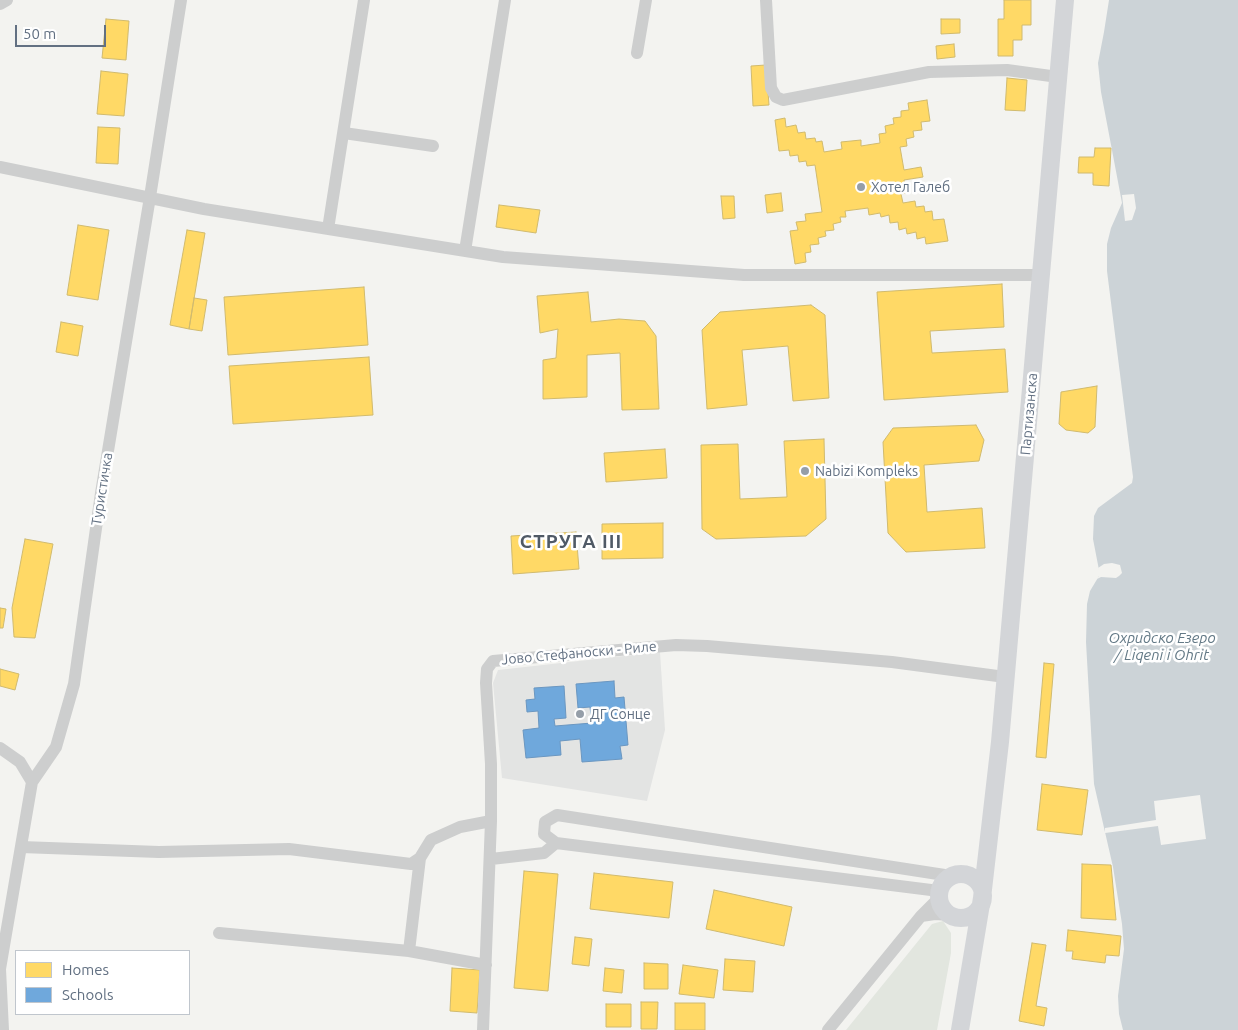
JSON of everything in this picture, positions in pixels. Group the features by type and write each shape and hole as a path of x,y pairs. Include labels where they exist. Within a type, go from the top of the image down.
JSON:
{"main road":[{"name":"Партизанска","path":"960,1030 982,898 1000,742 1064,0"},
{"name":"Партизанска","path":"968,984 967,940 962,926 943,908 939,895 943,883 975,860 990,827"},
{"path":"951,915 960,918 969,916 977,911 982,898 982,891 977,881 970,876 956,875"}],"street":[{"path":"0,4 7,0"},
{"name":"Туристичка","path":"3,1030 0,969 32,782 56,747 74,684 101,493 181,0"},
{"path":"328,229 364,0"},
{"path":"465,251 505,0"},
{"path":"637,53 646,0"},
{"path":"766,0 771,88 776,97 783,100 929,72 1007,70 1058,78"},
{"path":"344,133 433,146"},
{"path":"0,167 204,208 503,257 744,275 1041,275"},
{"name":"Јово Стефаноски - Риле","path":"483,1030 491,860 492,764 486,683 487,669 493,661 676,645 892,662 1005,677"},
{"path":"0,747 20,762 32,782"},
{"path":"939,895 556,844 544,834 545,822 557,815 956,875"},
{"path":"409,952 420,858 431,840 460,826 491,821"},
{"path":"491,860 544,852 556,844"},
{"path":"21,848 159,852 289,849 411,864 420,858"},
{"path":"828,1030 939,895"},
{"path":"921,916 935,914 951,915"},
{"path":"219,933 409,952 486,965"}],"shaded area":[{"name":"ДГ Сонце","path":"660,652 665,730 647,801 502,778 493,683 498,670"},
{"path":"943,921 951,933 951,953 937,1030 846,1030 932,924"}],"water":[{"name":"Охридско Езеро / Liqeni i Ohrit","path":"1109,0 1238,0 1238,1030 1123,1030 1119,1014 1118,996 1124,949 1122,924 1113,867 1094,784 1086,642 1087,604 1090,591 1099,576 1093,539 1094,516 1098,508 1132,483 1133,477 1107,271 1107,244 1111,228 1122,203 1101,92 1098,63"}],"pier":[{"path":"1134,194 1136,208 1132,220 1125,221 1122,195"},
{"path":"1104,564 1120,565 1122,573 1116,578 1101,577 1097,579 1099,576 1098,568"},
{"path":"1200,795 1206,839 1161,845 1158,826 1105,833 1105,828 1156,820 1154,801"}],"building: Homes":[{"path":"1004,0 1031,0 1031,25 1022,25 1022,40 1013,40 1013,56 998,56 998,19 1004,19"},
{"path":"106,19 129,21 126,60 102,58"},
{"path":"941,19 960,19 960,33 941,34"},
{"path":"954,44 955,57 937,59 936,46"},
{"path":"766,65 769,105 753,106 751,66"},
{"path":"101,71 128,74 124,116 97,114"},
{"path":"1007,78 1027,80 1025,111 1005,110"},
{"name":"Хотел Галеб","path":"927,100 930,121 921,122 922,130 913,131 914,137 906,139 907,146 900,147 904,170 921,167 923,177 904,180 906,193 901,194 903,203 915,201 916,207 924,206 925,212 932,211 933,220 944,219 948,241 926,244 925,237 917,239 916,232 907,234 906,228 899,230 898,222 890,223 889,215 881,217 880,213 869,215 868,208 845,211 846,217 840,217 841,222 833,224 834,230 825,231 826,236 818,238 819,244 810,245 811,252 805,253 806,262 795,264 790,231 798,230 796,222 806,221 805,214 822,212 815,165 807,166 806,161 799,162 798,155 790,156 789,150 779,151 775,120 785,118 786,127 796,125 798,133 805,132 806,139 815,138 816,142 822,141 824,152 842,149 841,142 861,140 861,146 880,143 879,134 886,133 885,126 894,124 893,118 901,117 901,111 909,110 908,103"},
{"path":"98,127 120,128 118,164 96,163"},
{"path":"1095,148 1111,148 1109,186 1093,185 1093,173 1078,173 1079,157 1094,157"},
{"path":"781,193 783,211 767,213 765,195"},
{"path":"721,196 734,196 735,218 723,219"},
{"path":"499,205 540,210 536,233 496,227"},
{"path":"78,225 109,230 98,300 67,295"},
{"path":"187,230 205,233 189,329 170,325"},
{"path":"1002,284 1004,327 930,331 932,353 1005,349 1008,392 884,400 877,292"},
{"path":"364,287 368,345 228,355 224,297"},
{"path":"588,292 591,322 619,319 645,321 656,336 659,409 622,410 620,353 587,355 587,397 543,399 543,360 556,358 558,329 540,333 537,296"},
{"path":"194,298 207,300 202,331 189,329"},
{"path":"811,305 825,315 829,398 793,401 788,346 742,350 747,405 707,409 702,330 720,312"},
{"path":"61,322 83,326 78,356 56,352"},
{"path":"369,357 373,415 233,424 229,366"},
{"path":"1097,386 1095,427 1088,433 1066,430 1059,424 1061,392"},
{"path":"976,425 984,440 979,461 924,465 927,512 982,508 985,548 906,552 888,533 883,442 893,428"},
{"name":"Nabizi Kompleks","path":"824,439 826,519 806,536 716,539 702,529 701,445 738,444 740,499 787,497 784,441"},
{"path":"665,449 667,478 606,482 604,453"},
{"path":"663,523 663,558 602,559 602,524"},
{"path":"576,532 579,569 513,574 511,536"},
{"path":"25,539 53,544 35,638 14,637 12,608"},
{"path":"0,608 6,609 3,628 0,628"},
{"path":"1044,663 1054,664 1046,758 1036,757"},
{"path":"0,669 19,674 15,690 0,686"},
{"path":"1042,784 1088,790 1082,835 1037,830"},
{"path":"1082,864 1111,865 1116,920 1081,918"},
{"path":"524,871 558,874 548,991 514,988"},
{"path":"594,873 673,882 669,918 590,909"},
{"path":"714,890 792,907 784,946 706,929"},
{"path":"1068,930 1121,936 1119,956 1106,955 1105,963 1072,959 1073,951 1066,951"},
{"path":"575,937 592,939 589,966 572,964"},
{"path":"1032,943 1046,945 1036,1006 1047,1008 1044,1026 1019,1021"},
{"path":"725,959 755,961 753,992 723,990"},
{"path":"644,963 668,964 668,989 644,989"},
{"path":"683,965 718,970 714,998 679,994"},
{"path":"452,968 480,970 477,1013 450,1011"},
{"path":"605,968 624,970 622,993 603,991"},
{"path":"641,1002 658,1002 657,1029 641,1029"},
{"path":"675,1003 705,1003 705,1030 675,1030"},
{"path":"606,1004 631,1004 631,1027 606,1027"}],"building: Schools":[{"path":"614,681 615,698 624,697 628,745 620,746 622,759 582,762 580,739 560,741 561,755 526,758 523,730 539,728 538,711 527,712 526,700 535,699 534,688 564,686 566,718 554,719 555,726 592,723 590,707 578,708 576,684"}],"place":[{"name":"Хотел Галеб","path":"861,187"},
{"name":"Nabizi Kompleks","path":"805,471"},
{"name":"ДГ Сонце","path":"580,714"}],"district":[{"name":"СТРУГА III","path":"571,542"}]}
